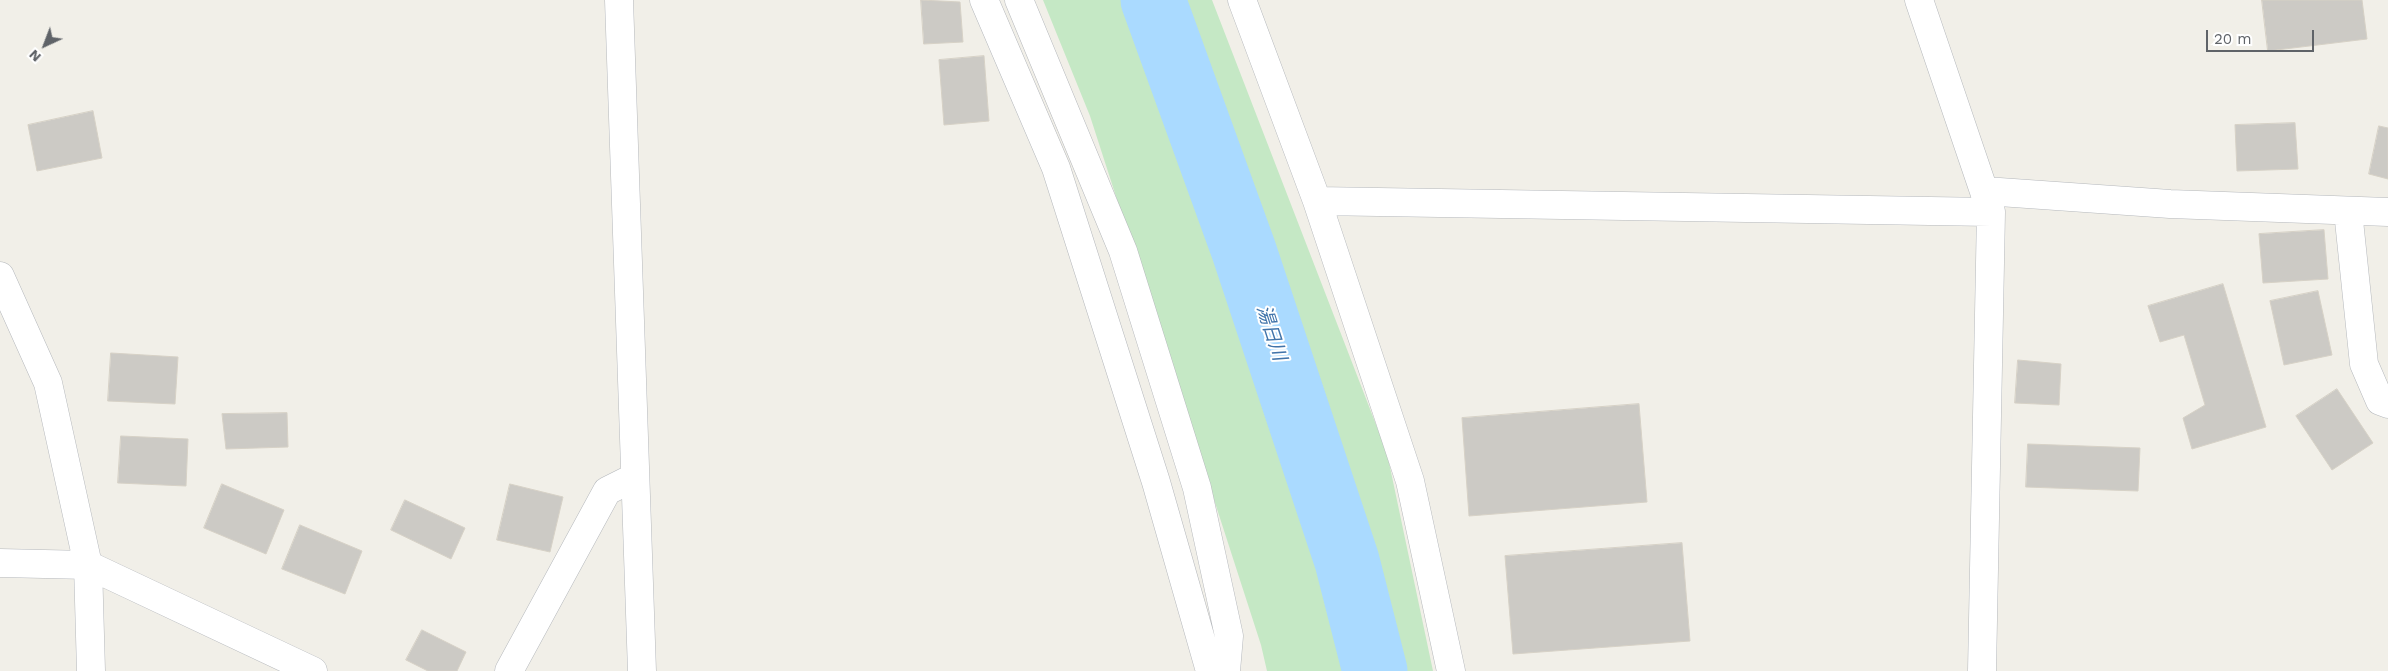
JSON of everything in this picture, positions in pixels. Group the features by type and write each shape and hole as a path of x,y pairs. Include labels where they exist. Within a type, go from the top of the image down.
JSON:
{"street":[{"path":"619,0 642,671"},
{"path":"984,0 1056,168 1156,482 1210,671"},
{"path":"1019,0 1123,252 1194,478 1229,636 1226,671"},
{"path":"1242,0 1317,201 1410,482 1451,671"},
{"path":"1919,0 1988,202 1982,671"},
{"path":"1317,201 1988,202 2170,204 2388,212"},
{"path":"2348,212 2364,364 2380,401 2388,404"},
{"path":"0,276 48,383 88,565 91,671"},
{"path":"509,671 607,491 635,477"},
{"path":"0,562 88,565 313,671"}],"green space":[{"path":"1043,0 1212,0 1387,453 1433,671 1267,671 1261,645 1090,116"}],"building":[{"path":"921,0 960,2 963,42 924,44"},
{"path":"2262,0 2362,0 2367,39 2268,51"},
{"path":"984,56 989,121 944,125 939,60"},
{"path":"93,111 102,158 37,171 28,125"},
{"path":"2295,123 2298,169 2237,171 2235,125"},
{"path":"2379,126 2388,128 2388,179 2369,174"},
{"path":"2324,230 2328,279 2263,283 2259,234"},
{"path":"2223,284 2266,427 2192,449 2183,418 2205,405 2184,335 2160,342 2148,306"},
{"path":"2318,291 2332,355 2284,365 2270,301"},
{"path":"111,353 178,357 175,404 108,401"},
{"path":"2018,360 2061,364 2059,405 2015,403"},
{"path":"2337,389 2373,443 2332,470 2296,416"},
{"path":"1639,404 1647,502 1469,516 1462,418"},
{"path":"287,413 288,447 226,449 222,414"},
{"path":"121,436 188,439 186,486 118,483"},
{"path":"2028,444 2140,448 2138,491 2026,487"},
{"path":"222,484 284,510 266,554 204,528"},
{"path":"510,484 563,497 550,552 497,540"},
{"path":"405,500 465,528 451,559 391,530"},
{"path":"300,525 362,551 345,594 282,569"},
{"path":"1682,543 1690,641 1513,654 1505,556"},
{"path":"422,630 466,652 457,671 428,671 406,660"}],"waterway":[{"name":"湯日川","path":"1153,0 1244,251 1347,561 1375,671"}]}
